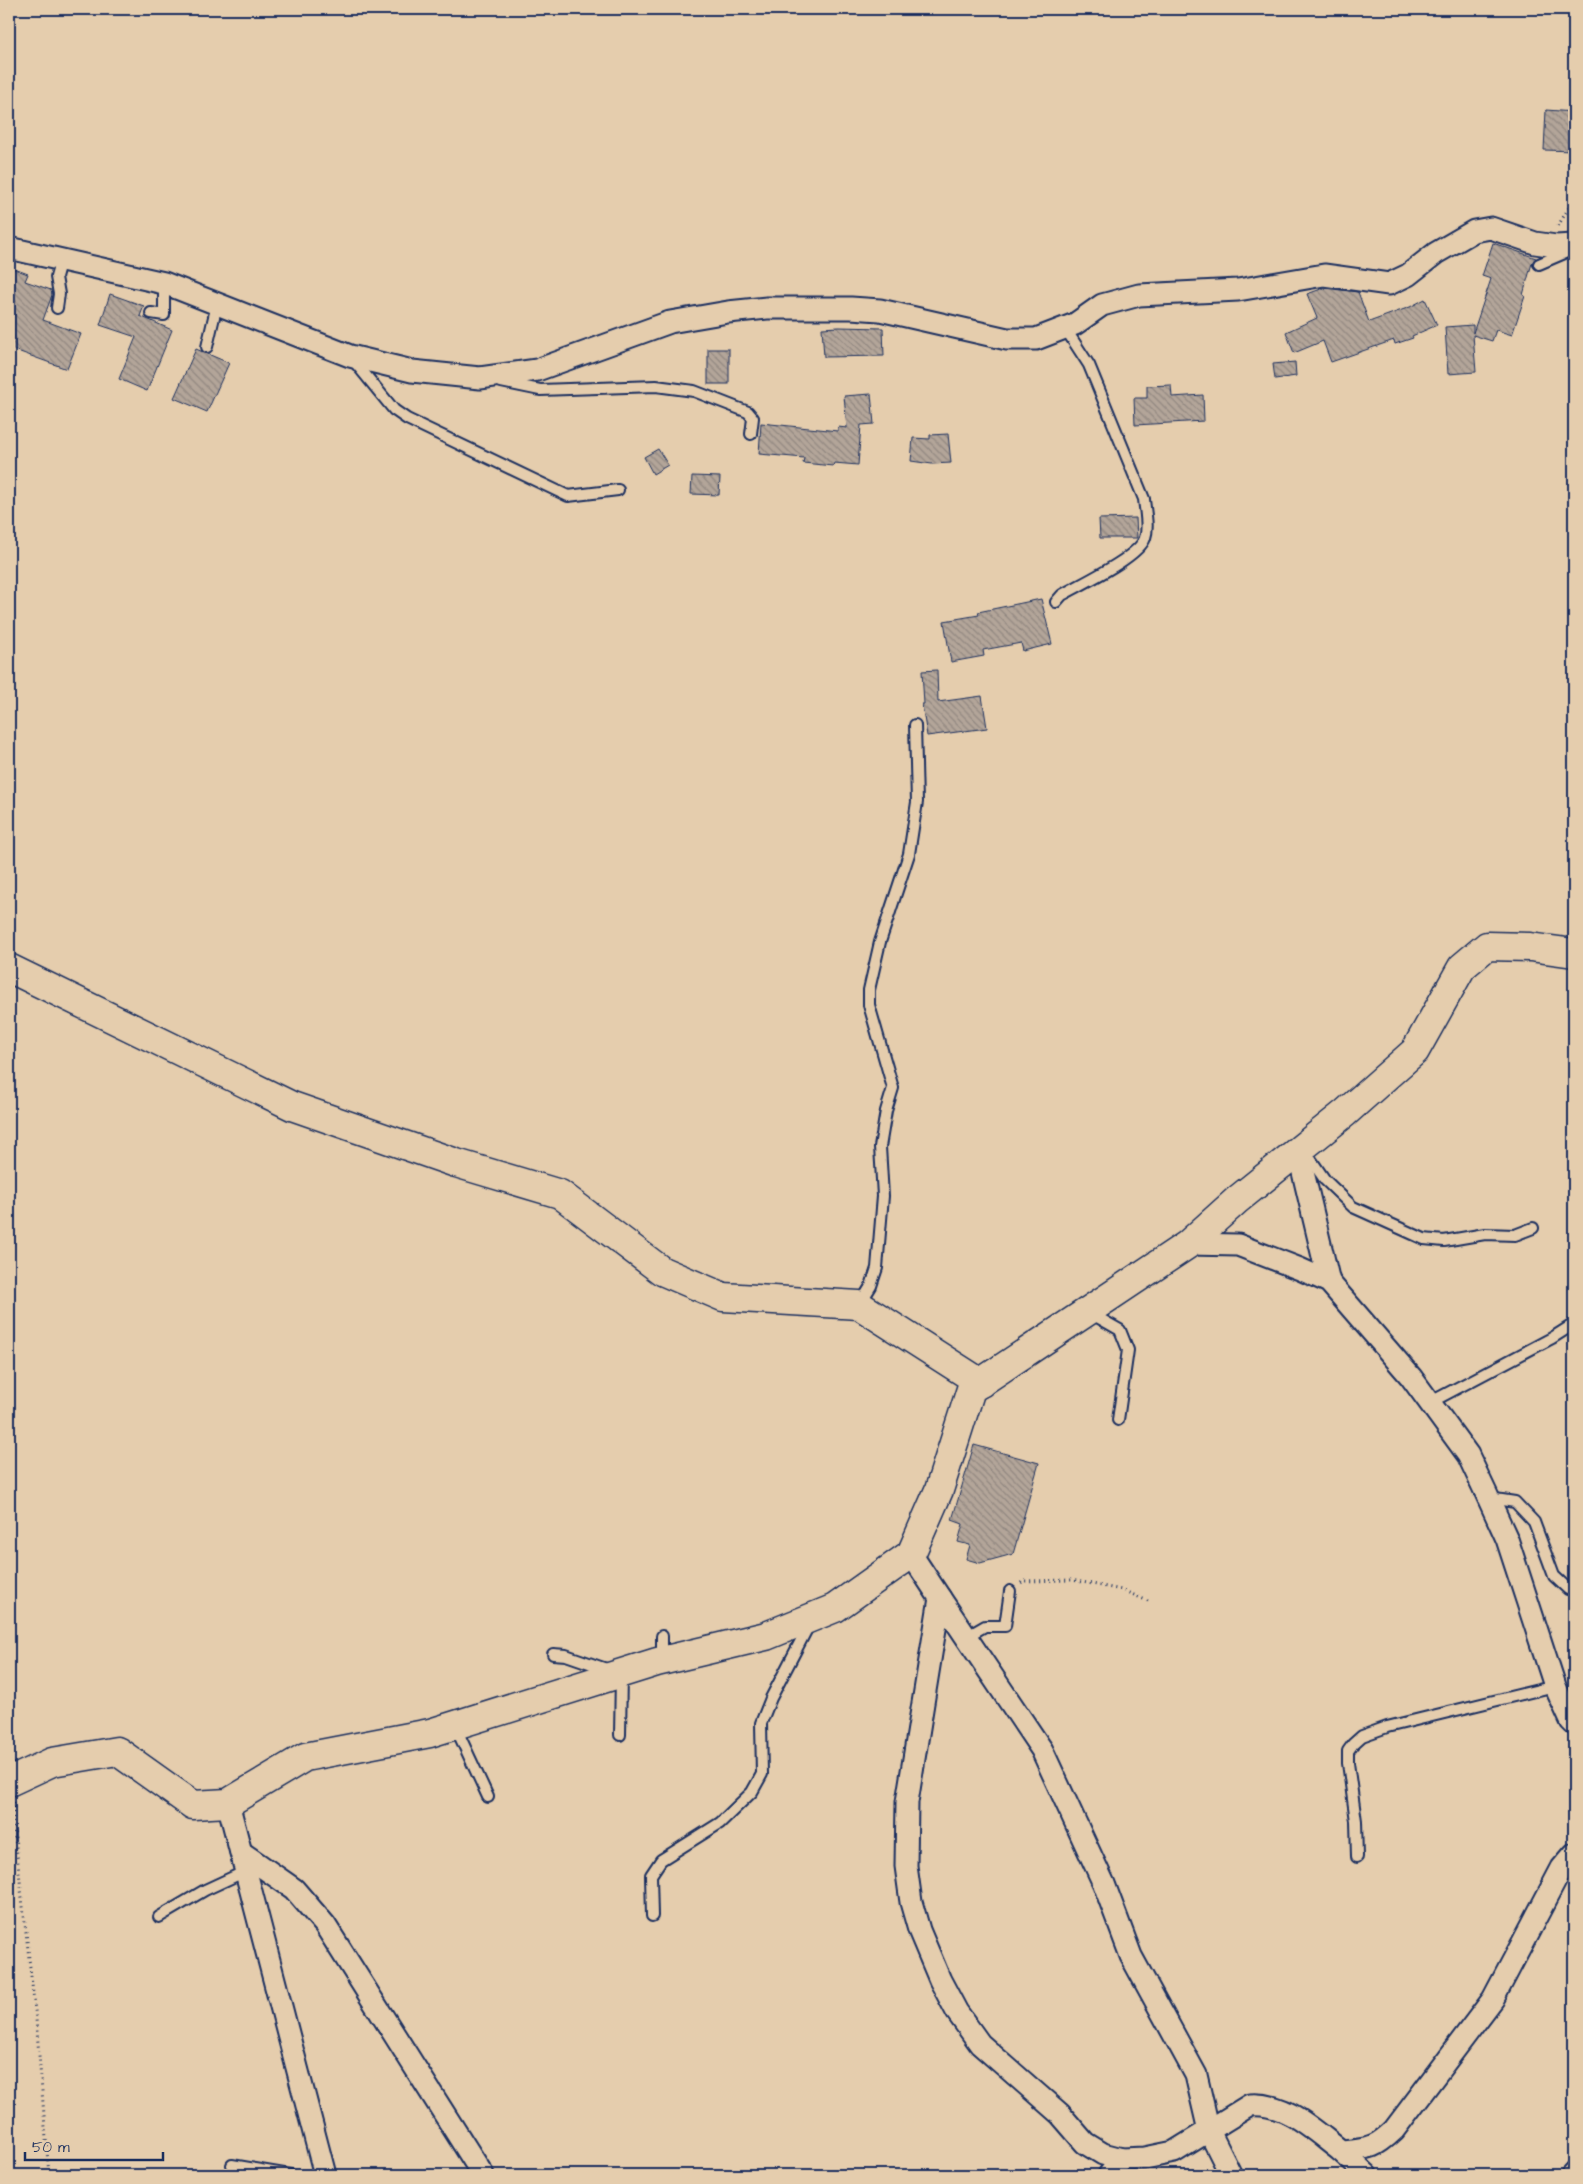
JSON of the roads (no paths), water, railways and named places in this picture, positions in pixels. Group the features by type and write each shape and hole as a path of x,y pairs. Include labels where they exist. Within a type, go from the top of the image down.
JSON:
{"street":[{"path":"9,248 164,283 350,356 412,371 480,378 537,370 670,322 728,312 766,308 880,310 1007,339 1036,339 1075,324 1102,305 1138,295 1238,290 1324,275 1389,284 1408,275 1436,253 1474,232 1491,228 1535,243 1542,255 1574,247"},
{"path":"12,1781 52,1762 117,1751 193,1805 228,1803 305,1757 430,1733 620,1674 662,1649 766,1636 835,1608 911,1554 939,1490 971,1389 1188,1244 1237,1200 1301,1149 1415,1051 1462,967 1487,946 1530,947 1574,953"},
{"path":"9,968 292,1106 456,1163 560,1194 662,1271 723,1298 859,1306 981,1382"},
{"path":"1301,1149 1330,1282"},
{"path":"1188,1244 1238,1245 1330,1282 1410,1377 1468,1455 1507,1539 1556,1686 1574,1724"},
{"path":"911,1554 1042,1750 1104,1884 1130,1956 1196,2076 1209,2131 1231,2175"},
{"path":"940,1598 907,1802 906,1866 911,1902 919,1930 940,1980 957,2012 980,2044 1060,2114 1085,2143 1103,2154 1116,2167 1174,2152 1250,2105 1263,2104 1280,2108 1298,2118 1341,2150 1367,2175"},
{"path":"228,1803 325,2175"},
{"path":"1341,2150 1364,2149 1378,2145 1394,2130 1493,1999 1562,1868 1574,1854"},
{"path":"244,1861 294,1889 325,1925 483,2175"}],"lane":[{"path":"56,308 59,294 56,277 61,259"},
{"path":"150,313 164,315 166,308 164,283"},
{"path":"206,347 217,304"},
{"path":"1056,602 1062,595 1134,553 1145,538 1146,522 1144,499 1093,374 1065,328"},
{"path":"350,356 394,410 407,419 568,496 618,490"},
{"path":"480,378 540,390 656,386 694,391 748,412 753,418 751,434"},
{"path":"859,1306 871,1286 877,1268 883,1196 880,1147 886,1111 893,1088 869,1005 869,990 880,942 909,854 916,802 915,725"},
{"path":"1301,1149 1325,1180 1354,1206 1424,1239 1444,1241 1485,1234 1515,1235 1533,1228"},
{"path":"1087,1312 1120,1330 1128,1350 1118,1420"},
{"path":"1429,1403 1552,1338 1574,1324"},
{"path":"1488,1498 1515,1502 1534,1522 1554,1576 1568,1589 1574,1590"},
{"path":"966,1637 985,1626 1005,1626 1010,1591"},
{"path":"652,1916 651,1874 660,1860 720,1823 752,1792 762,1774 761,1723 771,1698 813,1617"},
{"path":"553,1654 566,1656 620,1674 620,1736"},
{"path":"1356,1857 1356,1821 1348,1752 1353,1744 1362,1736 1387,1727 1556,1686"},
{"path":"454,1725 488,1797"},
{"path":"159,1917 205,1890 244,1861"},
{"path":"232,2165 290,2175"},
{"path":"1565,2175 1574,2165"}]}
